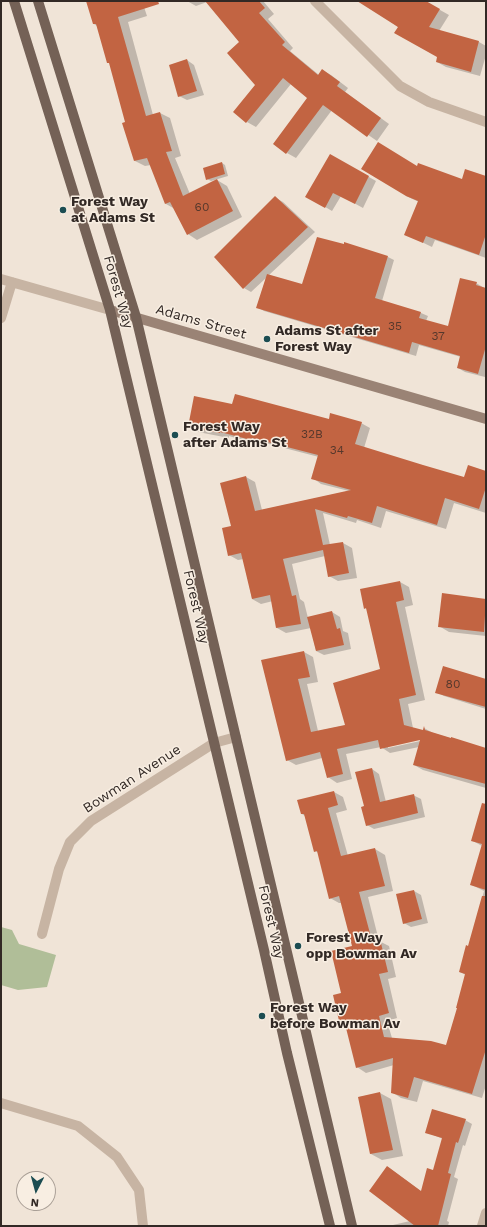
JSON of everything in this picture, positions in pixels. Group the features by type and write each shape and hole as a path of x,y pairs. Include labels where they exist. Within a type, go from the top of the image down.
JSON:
{"main road":[{"name":"Forest Way","path":"14,1 110,310 264,950 287,1053 330,1226"},
{"name":"Forest Way","path":"38,1 136,317 352,1226"}],"street":[{"path":"315,1 400,86 429,102 486,122"},
{"name":"Adams Street","path":"1,279 486,419"},
{"path":"1,318 12,282"},
{"name":"Bowman Avenue","path":"42,934 60,869 70,842 91,821 214,743 236,737"},
{"path":"1,1103 78,1126 117,1157 139,1190 143,1226"},
{"path":"482,1226 486,1213"}],"green space":[{"path":"1,927 12,930 19,944 56,955 47,987 18,990 1,985"}],"building":[{"path":"86,1 158,1 159,4 118,17 146,116 160,112 172,151 166,152 183,196 217,179 233,211 187,235 170,202 165,204 147,158 134,161 122,123 125,122 109,63 107,63 96,24 93,24"},
{"path":"205,1 259,1 265,8 259,13 285,42 282,45 318,75 322,69 340,82 337,86 381,118 367,137 323,105 286,154 273,144 307,98 283,78 246,123 233,112 255,85 227,53 239,42"},
{"path":"357,1 426,1 440,9 429,27 479,41 471,72 436,62 437,57 394,33 398,27"},
{"path":"187,59 197,91 178,97 169,65"},
{"path":"378,142 417,166 418,163 462,179 465,169 486,176 486,234 479,255 426,236 423,243 404,235 418,201 406,196 361,169"},
{"path":"330,154 369,176 355,204 333,193 325,208 305,197"},
{"path":"222,162 225,174 206,180 203,168"},
{"path":"275,196 308,227 243,289 214,257"},
{"path":"317,237 344,244 344,242 388,256 375,298 421,312 419,318 448,326 460,278 477,282 476,285 486,288 486,346 478,374 457,368 460,356 412,342 409,353 256,308 267,274 302,284"},
{"path":"235,394 329,419 330,413 362,422 355,444 423,465 464,477 468,465 486,471 486,487 479,509 445,498 437,525 377,506 372,523 315,509 323,545 343,542 349,573 328,577 323,550 283,559 292,596 296,595 301,624 276,628 270,595 252,599 241,553 228,556 222,528 231,526 220,483 246,476 255,511 351,490 311,479 318,455 252,438 251,440 220,432 188,427 194,396 232,404"},
{"path":"400,581 404,600 396,602 416,695 399,699 404,725 423,730 424,726 425,730 486,748 486,784 413,765 420,740 380,749 378,740 337,749 343,774 327,778 320,752 286,761 261,660 304,651 310,677 298,679 311,732 345,725 333,683 380,669 366,608 364,609 360,589"},
{"path":"442,593 486,599 484,632 438,627"},
{"path":"332,611 337,629 340,628 344,645 316,651 307,617"},
{"path":"443,666 486,679 486,707 435,693"},
{"path":"372,768 380,802 414,794 418,813 366,826 361,807 364,806 355,772"},
{"path":"334,791 338,805 328,808 341,856 375,848 385,886 359,892 372,941 380,939 388,972 379,974 389,1013 379,1016 384,1037 431,1041 446,1045 465,974 459,972 466,945 468,946 482,896 486,896 486,1049 472,1094 414,1077 408,1098 391,1093 393,1058 356,1068 345,1024 340,1025 333,995 341,993 331,951 352,946 339,896 329,899 317,851 314,852 304,814 301,814 297,800"},
{"path":"482,803 486,804 486,890 470,885 482,844 471,841"},
{"path":"414,890 422,919 403,924 396,894"},
{"path":"380,1092 393,1150 370,1154 358,1097"},
{"path":"432,1109 466,1119 458,1143 456,1142 448,1173 451,1174 438,1226 415,1226 369,1191 387,1166 421,1191 427,1168 433,1170 442,1138 425,1133"}],"place":[{"name":"Forest Way at Adams St","path":"63,210"},
{"name":"Adams St after Forest Way","path":"267,339"},
{"name":"Forest Way after Adams St","path":"175,435"},
{"name":"Forest Way opp Bowman Av","path":"298,946"},
{"name":"Forest Way before Bowman Av","path":"262,1016"}]}
